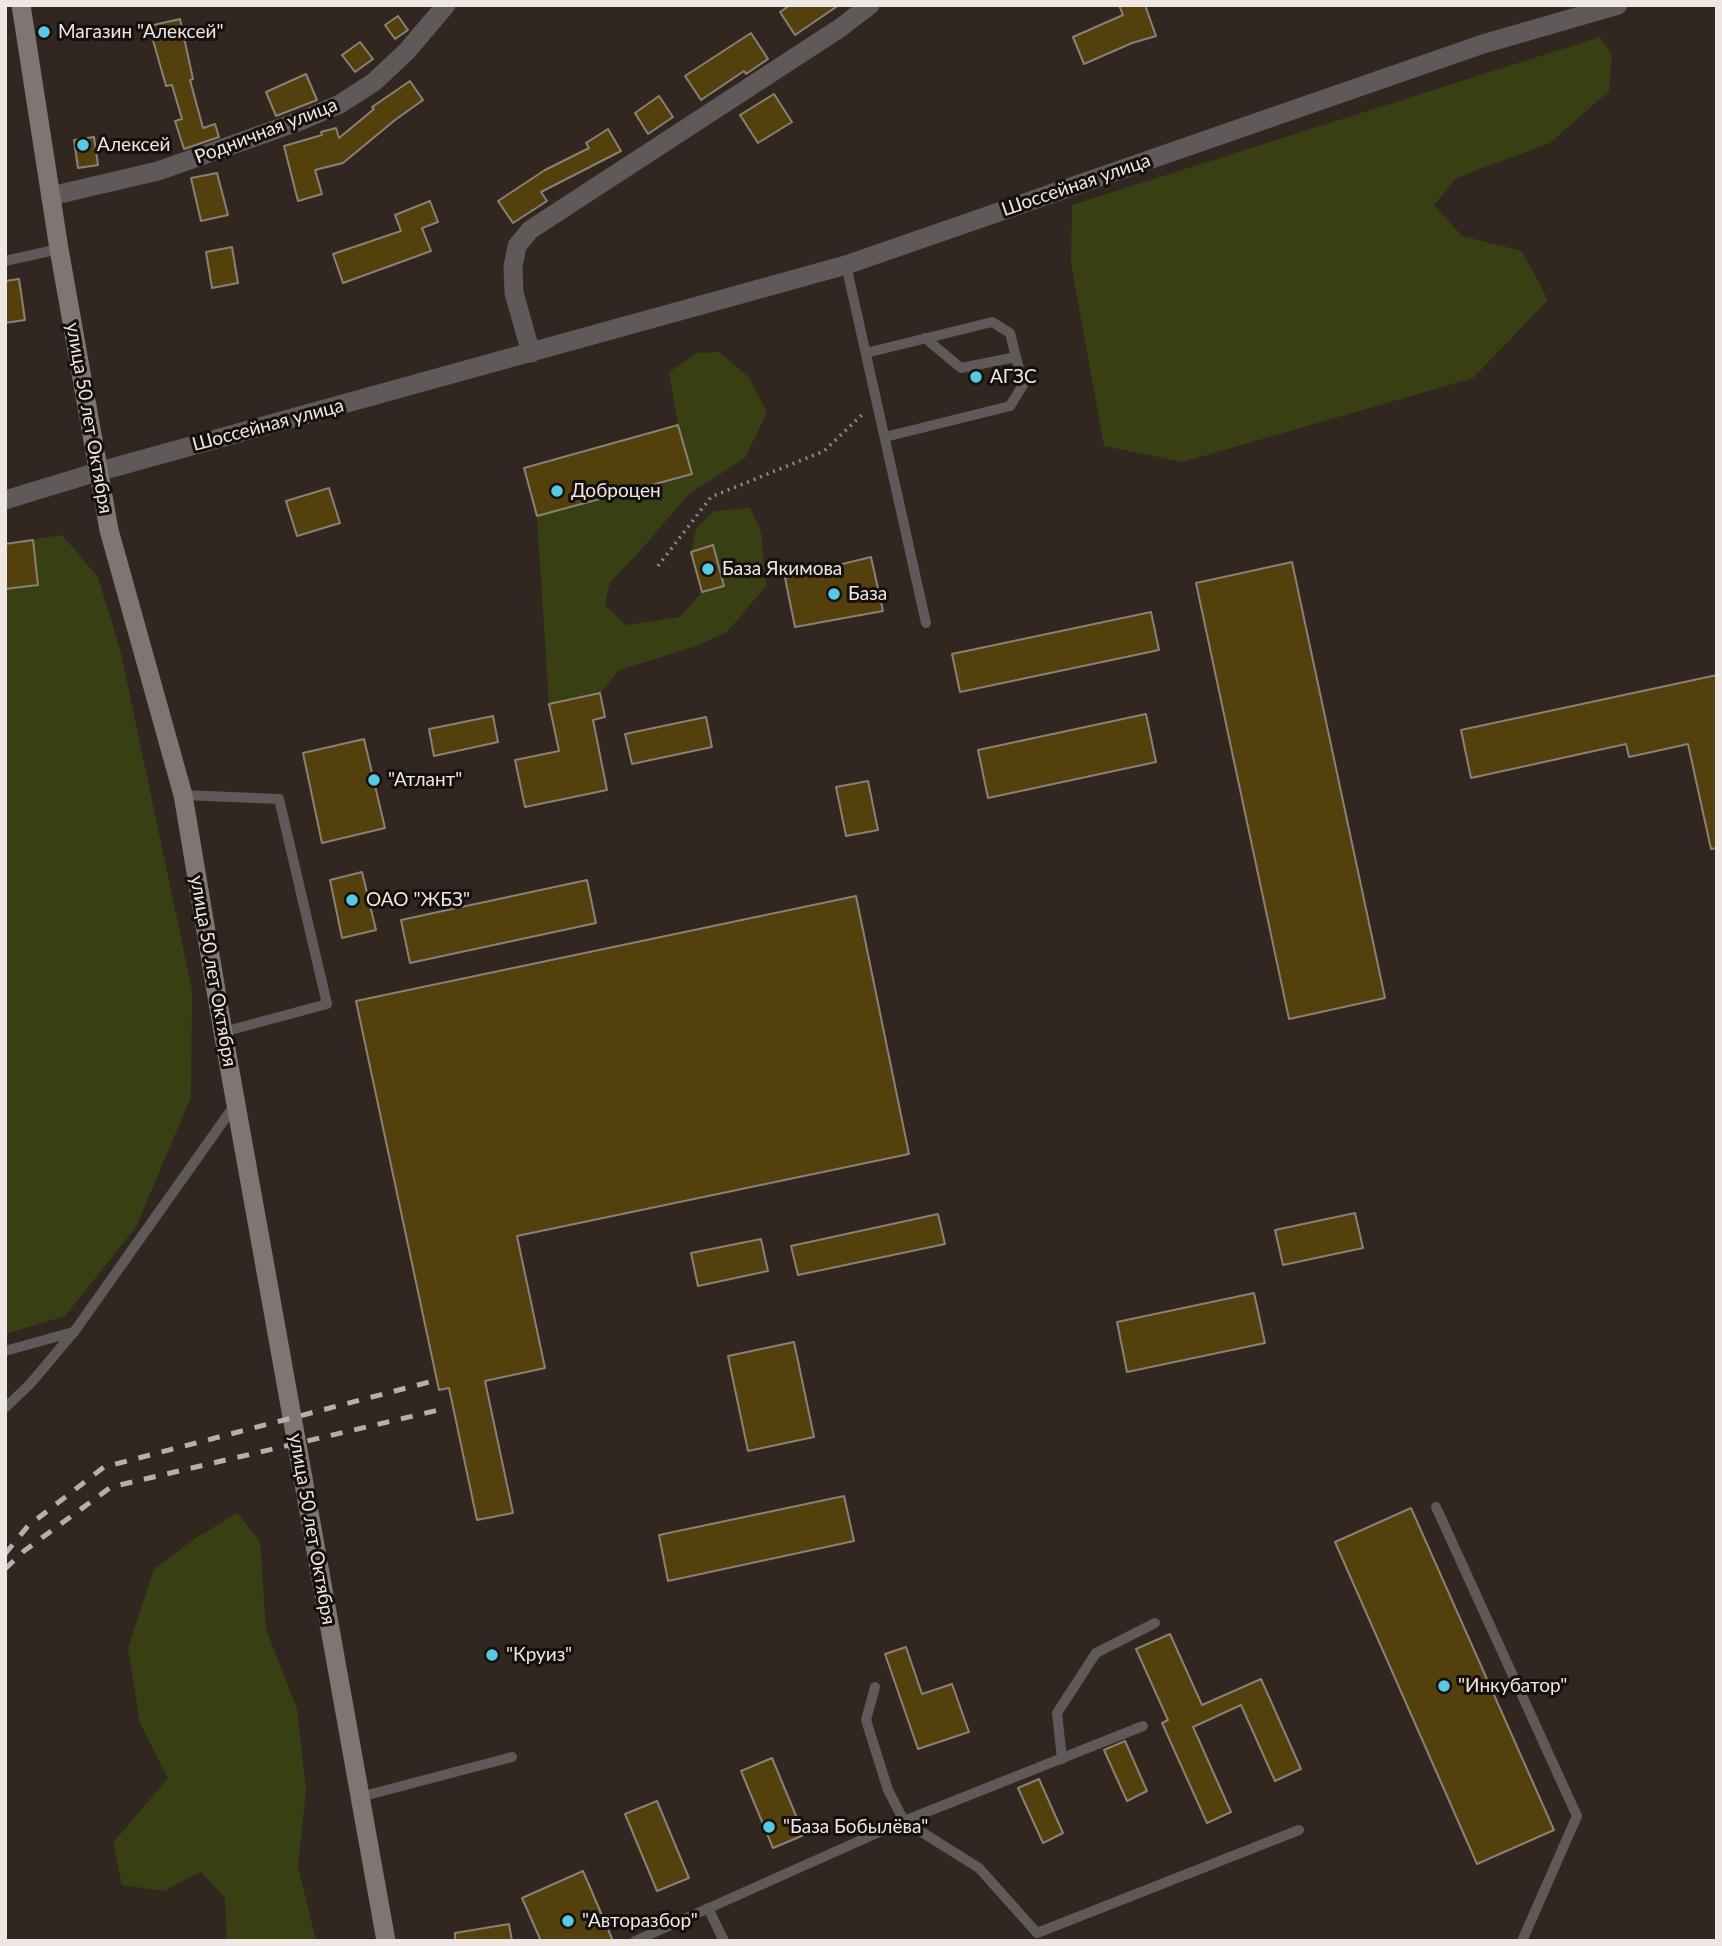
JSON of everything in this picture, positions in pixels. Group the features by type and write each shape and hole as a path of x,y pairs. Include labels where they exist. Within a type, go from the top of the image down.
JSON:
{"main road":[{"name":"улица 50 лет Октября","path":"25,6 59,249 97,472 108,530 183,795 386,1941"}],"street":[{"name":"Родничная улица","path":"51,196 158,171 300,121 340,104 374,82 446,5"},
{"path":"531,353 514,293 513,267 517,246 530,230 840,28 870,5"},
{"name":"Шоссейная улица","path":"5,500 97,472 846,265 1483,44 1618,5"}],"lane":[{"path":"5,261 59,249"},
{"path":"846,265 926,623"},
{"path":"866,353 992,322 1010,333 1023,385 1010,406 885,437"},
{"path":"925,338 961,368 1016,357"},
{"path":"183,795 279,800 327,1004 223,1032"},
{"path":"5,1408 30,1384 74,1332 236,1102"},
{"path":"5,1352 74,1332"},
{"path":"1436,1507 1577,1816 1522,1941"},
{"path":"1062,1759 1057,1713 1096,1653 1155,1623"},
{"path":"875,1687 866,1720 888,1790 904,1821 979,1868 1037,1933 1299,1830"},
{"path":"635,1941 904,1821 1143,1726"},
{"path":"360,1797 512,1757"},
{"path":"708,1908 724,1941"}],"path":[{"path":"658,566 711,497 824,451 877,401"}],"green space":[{"path":"1600,37 1612,56 1609,91 1550,143 1456,178 1434,205 1462,236 1522,251 1548,300 1473,378 1183,462 1104,446 1071,263 1072,205"},
{"path":"719,352 749,377 767,412 745,458 689,494 610,582 605,605 626,625 680,617 702,592 724,585 713,546 691,552 696,529 714,511 750,508 761,532 766,586 727,632 694,647 619,670 600,693 549,704 537,517 691,474 678,425 669,372 697,353"},
{"path":"62,535 98,577 121,653 192,990 191,1097 136,1227 65,1316 5,1334 5,544"},
{"path":"237,1513 260,1541 266,1629 297,1709 306,1790 298,1866 316,1941 227,1941 225,1898 201,1872 164,1891 122,1885 113,1843 168,1778 140,1723 128,1648 154,1569 196,1538"}],"building":[{"path":"790,5 839,5 795,35 780,12"},
{"path":"1119,5 1145,5 1156,36 1132,43 1084,64 1073,37 1123,15"},
{"path":"398,16 408,30 395,39 385,25"},
{"path":"180,19 193,79 190,80 203,128 215,124 219,137 184,149 175,121 182,119 172,85 166,86 149,26"},
{"path":"751,33 768,59 746,74 744,71 701,100 685,76"},
{"path":"360,42 373,59 355,72 342,55"},
{"path":"306,74 317,100 276,116 266,92"},
{"path":"410,81 423,100 343,163 315,170 322,194 298,201 284,146 336,128 339,138 374,109 372,107"},
{"path":"774,94 792,122 758,143 740,115"},
{"path":"659,96 673,117 648,134 635,113"},
{"path":"608,129 621,151 541,192 547,201 513,223 498,201 545,170 589,148 586,143"},
{"path":"94,137 98,165 78,168 74,140"},
{"path":"217,173 228,215 201,221 191,178"},
{"path":"430,201 438,222 422,228 431,251 343,283 333,254 401,231 395,215"},
{"path":"232,247 238,283 212,288 206,252"},
{"path":"19,279 25,320 5,323 5,281"},
{"path":"678,425 692,474 537,516 524,468"},
{"path":"329,488 340,523 297,536 286,501"},
{"path":"33,540 38,585 5,589 5,544"},
{"name":"База Якимова","path":"713,545 724,586 702,592 691,552"},
{"name":"База","path":"871,557 883,611 795,627 785,578"},
{"path":"1292,562 1385,998 1289,1019 1196,583"},
{"path":"1151,612 1159,650 960,692 952,654"},
{"path":"1717,675 1717,848 1711,849 1688,744 1629,757 1626,744 1471,778 1461,730"},
{"path":"600,693 605,717 593,720 607,790 525,807 515,760 559,751 549,704"},
{"path":"1146,714 1156,762 988,798 978,750"},
{"path":"493,716 498,742 434,756 429,729"},
{"path":"706,717 712,747 632,764 625,734"},
{"path":"364,739 385,828 322,843 303,753"},
{"path":"868,781 878,830 846,836 836,787"},
{"path":"362,872 376,930 342,938 330,880"},
{"path":"587,880 596,923 410,963 401,920"},
{"path":"856,896 909,1154 517,1236 545,1368 485,1381 513,1513 477,1520 449,1388 439,1390 356,1001"},
{"path":"1355,1213 1363,1248 1283,1265 1275,1230"},
{"path":"938,1214 945,1244 798,1275 791,1246"},
{"path":"761,1239 768,1271 698,1286 691,1253"},
{"path":"1254,1293 1265,1343 1127,1372 1117,1322"},
{"path":"794,1342 814,1437 748,1451 728,1356"},
{"path":"844,1496 854,1541 668,1581 659,1535"},
{"name":"\"Инкубатор\"","path":"1411,1508 1554,1830 1477,1864 1335,1542"},
{"path":"1170,1634 1202,1705 1261,1679 1301,1769 1275,1781 1241,1705 1193,1727 1231,1812 1207,1823 1162,1723 1168,1720 1136,1649"},
{"path":"906,1647 922,1694 952,1684 969,1732 918,1749 885,1654"},
{"path":"1125,1741 1147,1791 1127,1801 1104,1750"},
{"path":"772,1758 804,1835 773,1848 741,1771"},
{"path":"1039,1779 1063,1833 1043,1843 1018,1788"},
{"path":"657,1801 689,1878 657,1891 625,1814"},
{"path":"583,1871 613,1941 541,1941 522,1898"},
{"path":"509,1924 512,1941 455,1941 455,1933"}],"railway":[{"path":"5,1554 28,1526 104,1467 437,1380"},
{"path":"5,1569 24,1551 111,1487 443,1409"}],"place":[{"name":"Магазин \"Алексей\"","path":"44,32"},
{"name":"Алексей","path":"83,145"},
{"name":"АГЗС","path":"976,377"},
{"name":"Доброцен","path":"557,491"},
{"name":"База Якимова","path":"708,569"},
{"name":"База","path":"834,594"},
{"name":"\"Атлант\"","path":"374,780"},
{"name":"ОАО \"ЖБЗ\"","path":"352,900"},
{"name":"\"Круиз\"","path":"492,1655"},
{"name":"\"Инкубатор\"","path":"1444,1686"},
{"name":"\"База Бобылёва\"","path":"769,1827"},
{"name":"\"Авторазбор\"","path":"568,1921"}]}
